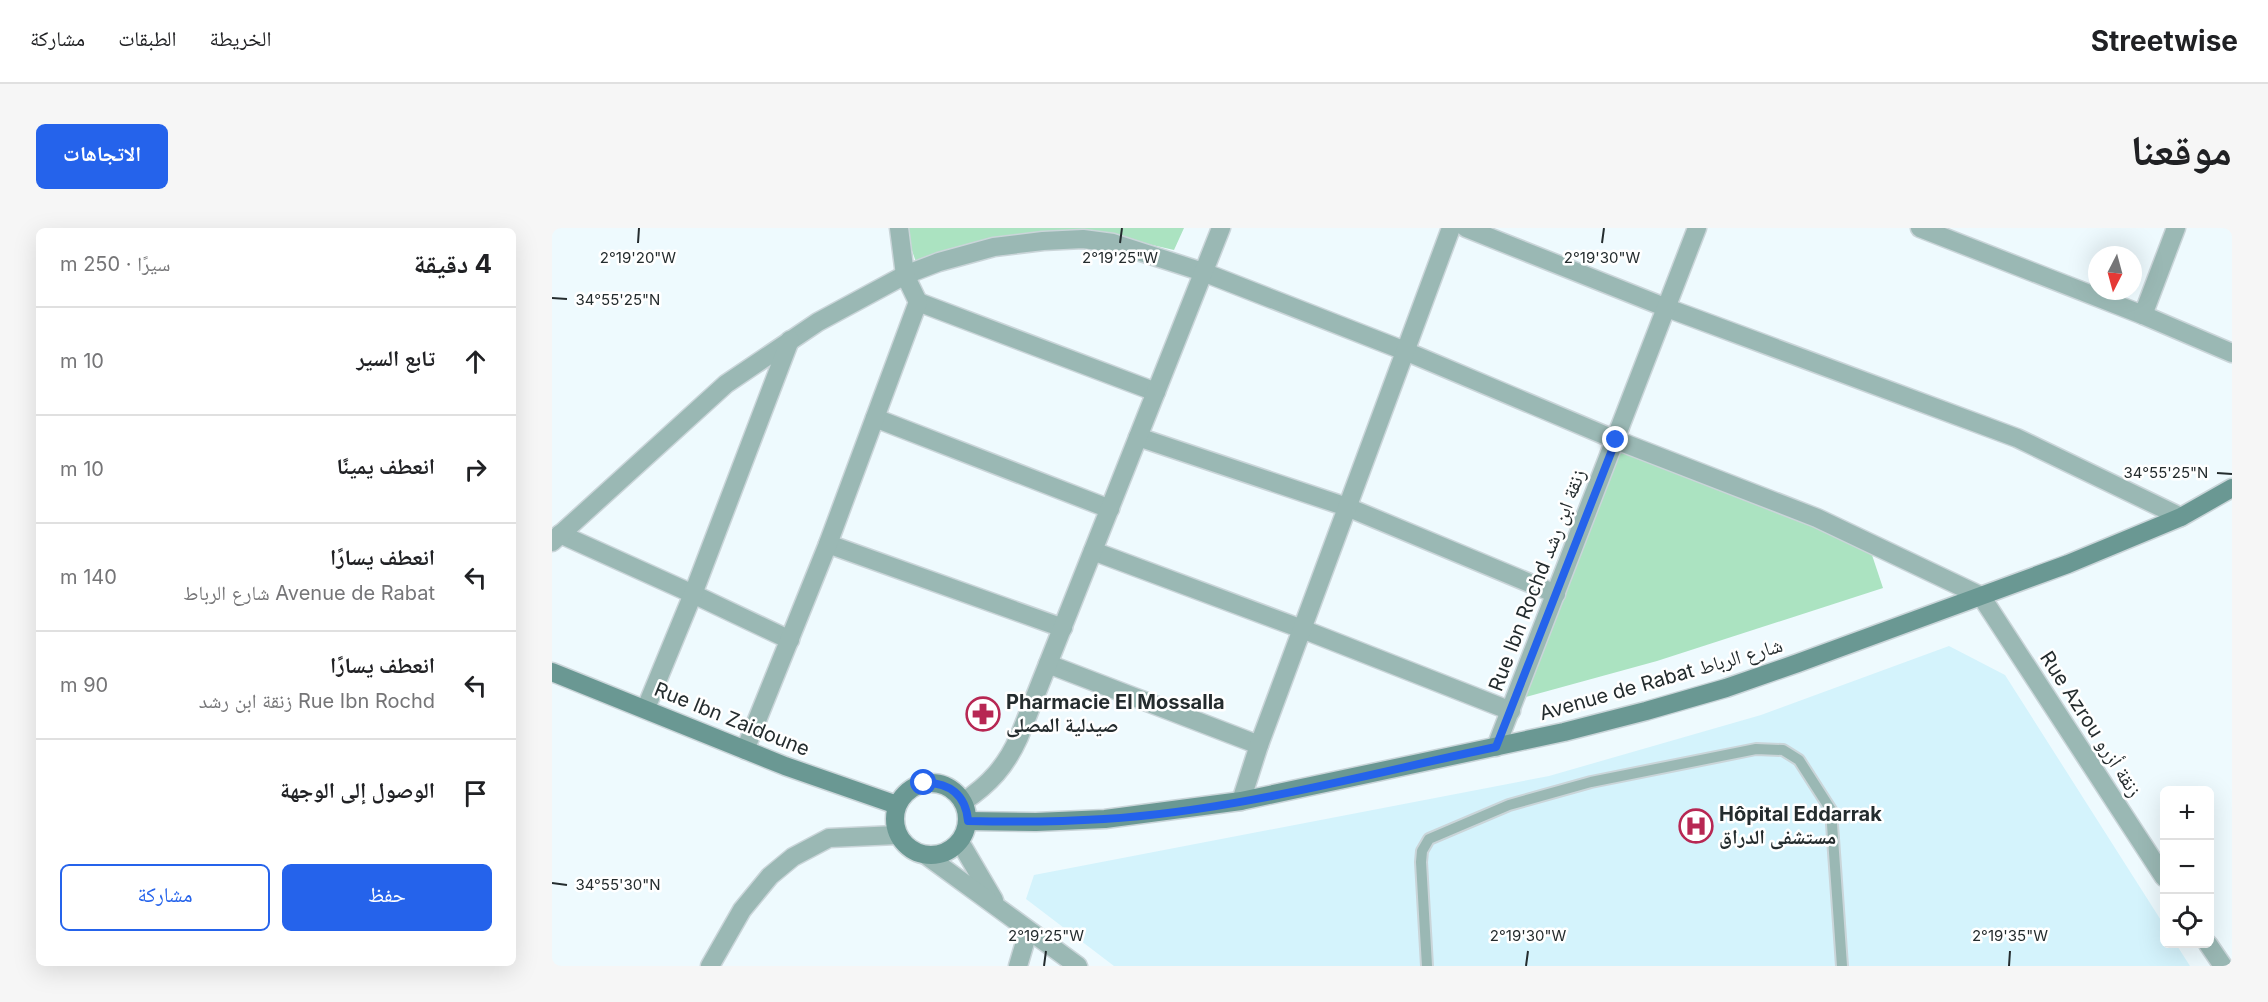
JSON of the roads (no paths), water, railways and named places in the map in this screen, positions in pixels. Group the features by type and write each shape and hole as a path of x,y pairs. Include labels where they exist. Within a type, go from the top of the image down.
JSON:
{"street":[{"path":"899,228 905,275 918,302 1156,392"},
{"path":"963,802 982,790 998,775 1010,757 1221,228"},
{"path":"1241,801 1259,745 1451,228"},
{"path":"1466,228 1667,308 2018,438 2181,517"},
{"name":"Rue Ibn Rochd زنقة ابن رشد","path":"1496,747 1697,228"},
{"path":"1920,228 1941,232 2232,353"},
{"path":"2143,315 2175,228"},
{"path":"790,640 693,594 556,538 726,384 790,340 905,275 939,262 994,247 1083,239 1113,243 1203,272 1405,351 1616,440 1817,518 1981,596"},
{"path":"745,750 828,543 918,302"},
{"path":"646,708 693,594 790,340"},
{"path":"875,418 1110,509"},
{"path":"1138,437 1347,507 1556,594"},
{"name":"Avenue de Rabat شارع الرباط","path":"968,821 1036,822 1105,819 1241,801 1496,747 1636,714 1726,688 2068,564 2181,517 2232,488"},
{"path":"828,543 1063,628"},
{"path":"1093,551 1302,629 1511,711"},
{"name":"Rue Azrou زنقة أزرو","path":"1981,596 2160,871"},
{"path":"1048,664 1259,745"},
{"name":"Rue Ibn Zaidoune","path":"552,672 646,708 745,750 897,805"},
{"path":"927,856 939,855 951,850 960,842 968,821 963,802 956,793 947,786 935,783 924,783 913,787 903,795 897,805 894,819 897,835 904,844 915,852 927,856 998,907 1028,932 1078,966"},
{"path":"712,964 742,910 770,876 793,857 829,838 897,835"},
{"path":"960,842 998,907"},
{"path":"1018,966 1028,932"},
{"path":"2211,948 2223,966"}],"lane":[{"path":"1427,966 1421,862 1422,851 1429,839 1509,805 1591,782 1756,748 1783,750 1799,760 1831,810 1842,966"}],"place":[{"name":"Pharmacie El Mossalla صيدلية المصلى","path":"983,714"},
{"name":"Hôpital Eddarrak مستشفى الدراق","path":"1696,826"}]}
